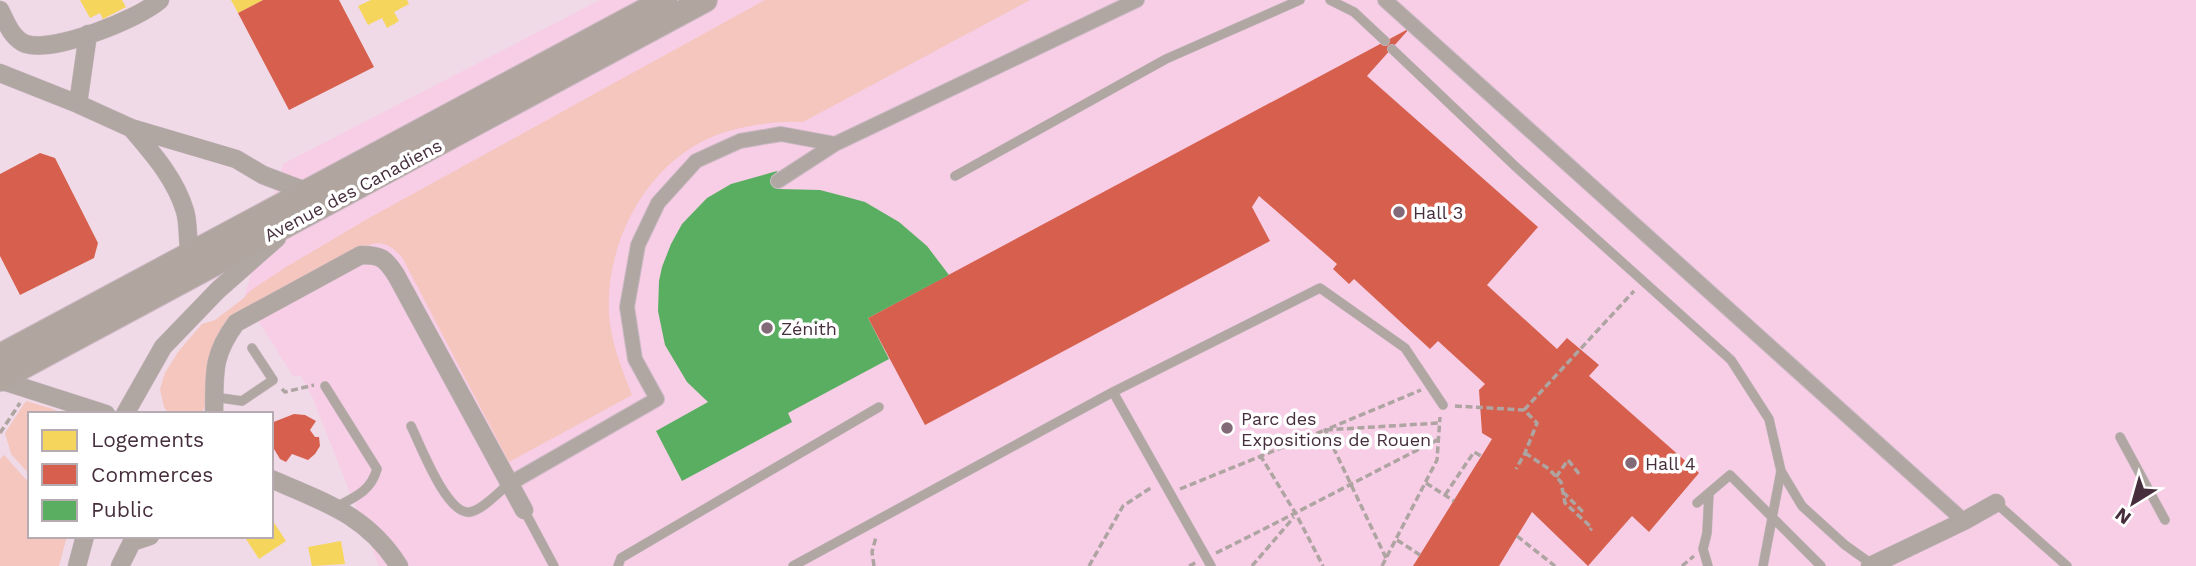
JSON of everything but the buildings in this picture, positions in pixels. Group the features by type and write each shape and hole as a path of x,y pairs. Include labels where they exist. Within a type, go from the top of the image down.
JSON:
{"main road":[{"name":"Avenue des Canadiens","path":"0,356 666,0"},
{"name":"Avenue des Canadiens","path":"0,379 705,0"}],"street":[{"path":"0,10 13,34 27,44 52,45 125,22 160,0"},
{"path":"778,181 835,144 1137,0"},
{"path":"1385,0 1964,521"},
{"path":"78,104 88,34"},
{"path":"0,73 131,128 236,159 263,176 308,192"},
{"path":"131,128 164,167 177,189 186,213 190,255"},
{"path":"509,484 657,399 635,359 626,307 638,245 658,203 696,161 740,141 781,134 835,144"},
{"path":"126,412 163,347 218,290 299,219"},
{"path":"214,405 215,364 223,341 236,323 361,255 378,255 396,275 524,510"},
{"path":"0,379 100,412"},
{"path":"273,480 357,519 375,535 399,566"},
{"path":"1874,565 1996,503"},
{"path":"76,566 84,538"},
{"path":"120,566 132,542 144,538"}],"lane":[{"path":"955,176 1166,59 1300,0"},
{"path":"1330,0 1353,12 1516,167 1731,360 1769,419 1781,471 1802,506 1844,545 1874,565"},
{"path":"793,566 1113,392 1320,288 1405,348 1443,405"},
{"path":"214,405 242,401 273,380 252,348"},
{"path":"324,386 377,469 374,480 366,490 336,507"},
{"path":"1113,392 1209,562"},
{"path":"618,566 621,558 879,407"},
{"path":"411,426 447,498 458,510 466,513 477,510 509,484"},
{"path":"2120,437 2165,520"},
{"path":"1763,566 1781,471"},
{"path":"1697,503 1730,475 1821,566"},
{"path":"1708,566 1703,549 1707,533 1709,493"},
{"path":"1996,503 2067,566"},
{"path":"524,510 554,566"}],"path":[{"path":"1524,410 1642,281"},
{"path":"273,380 285,392 312,384 324,386"},
{"path":"1170,493 1430,386"},
{"path":"0,433 21,399"},
{"path":"1382,566 1437,460 1443,405 1524,410 1537,423 1516,469"},
{"path":"1325,430 1439,423"},
{"path":"1325,430 1386,558"},
{"path":"1189,566 1209,562 1349,484 1439,439"},
{"path":"1445,495 1474,452 1481,456"},
{"path":"1525,453 1549,469 1561,482 1565,503 1592,528 1590,530"},
{"path":"1260,455 1296,514 1323,566"},
{"path":"1556,477 1568,460 1577,473"},
{"path":"1089,566 1123,506 1163,480"},
{"path":"1426,483 1454,500"},
{"path":"1561,490 1583,511"},
{"path":"1559,500 1564,497"},
{"path":"1252,566 1296,514"},
{"path":"874,566 872,552 881,518"},
{"path":"1517,537 1555,566"},
{"path":"1397,540 1420,555"}],"shaded area":[{"path":"600,0 2196,0 2196,566 379,566 311,394 301,376 293,376 244,298 283,164"},
{"path":"765,0 1030,0 803,122 761,124 719,134 694,146 671,163 652,183 636,206 623,232 610,286 609,314 612,335 632,395 509,462 402,257 391,247 381,243 357,250 232,317 203,412 168,412 160,389 165,373 178,352 202,324 215,320 250,291 286,267 369,218"},
{"path":"26,401 58,412 28,412 28,473 11,454 5,433"},
{"path":"4,455 28,482 28,538 66,538 59,566 0,566 0,459"}],"place":[{"name":"Hall 3","path":"1399,212"},
{"name":"Zénith","path":"767,328"},
{"name":"Parc des Expositions de Rouen","path":"1227,428"},
{"name":"Hall 4","path":"1631,463"}]}
